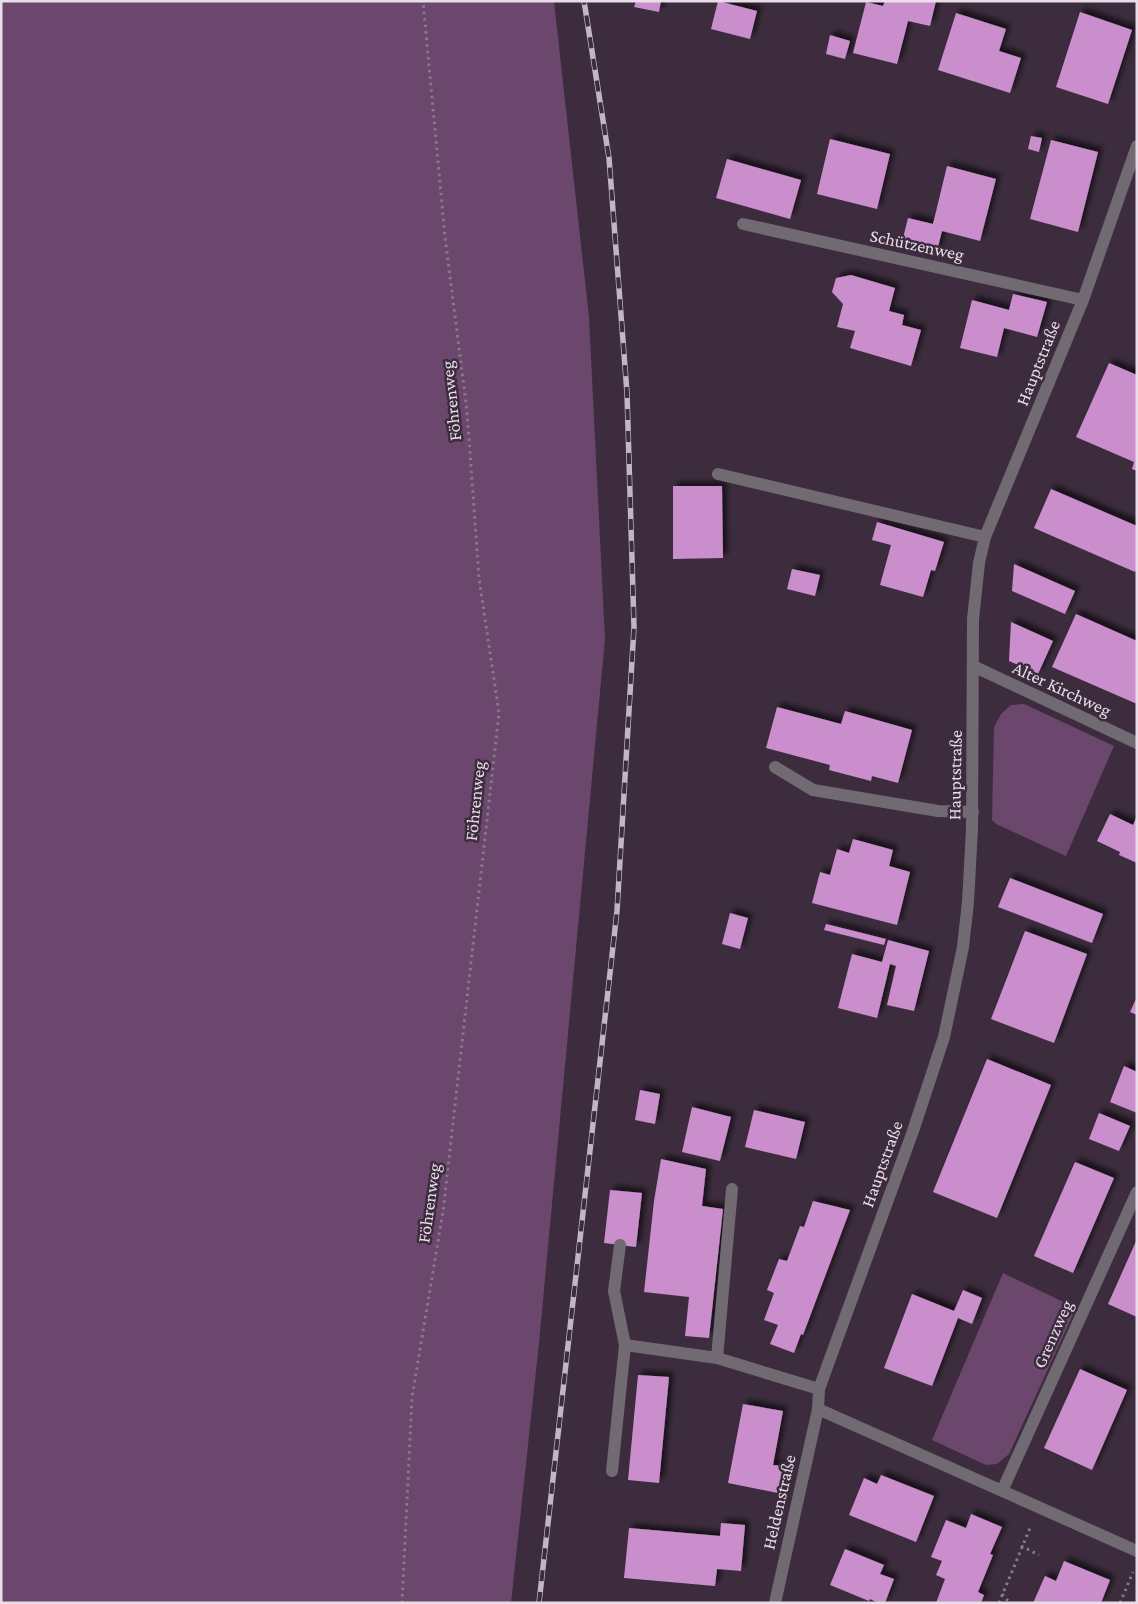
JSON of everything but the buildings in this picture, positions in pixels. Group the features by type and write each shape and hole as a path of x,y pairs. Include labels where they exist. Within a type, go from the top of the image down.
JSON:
{"street":[{"name":"Hauptstraße","path":"818,1409 819,1389 913,1132 944,1037 963,947 968,902 972,812 973,619 979,563 985,537 1131,182 1137,146"},
{"name":"Schützenweg","path":"743,224 1083,300"},
{"path":"718,474 985,537"},
{"name":"Alter Kirchweg","path":"973,666 1137,743"},
{"path":"776,767 813,790 938,810 972,812"},
{"path":"717,1358 732,1189"},
{"name":"Grenzweg","path":"1002,1491 1137,1192"},
{"path":"612,1471 624,1345 614,1291 620,1245"},
{"path":"624,1345 717,1358 819,1389"},
{"path":"818,1409 1137,1551"},
{"name":"Heldenstraße","path":"774,1603 818,1409"}],"path":[{"name":"Föhrenweg","path":"402,1603 412,1397 443,1212 498,713 479,578 466,411 445,237 423,1"},
{"path":"998,1603 1031,1526"},
{"path":"1021,1546 1039,1555"},
{"path":"1120,1603 1136,1565"},
{"path":"1002,1594 1009,1602"}],"shaded area":[{"path":"1,1 554,1 589,317 605,639 539,1343 511,1603 1,1603"},
{"path":"1024,704 1114,746 1066,856 996,824 992,820 994,727 1001,714 1011,705"},
{"path":"1003,1273 1076,1308 1009,1454 997,1464 986,1465 932,1440"}],"railway":[{"path":"539,1603 617,911 634,627 627,393 609,158 584,1"}]}
